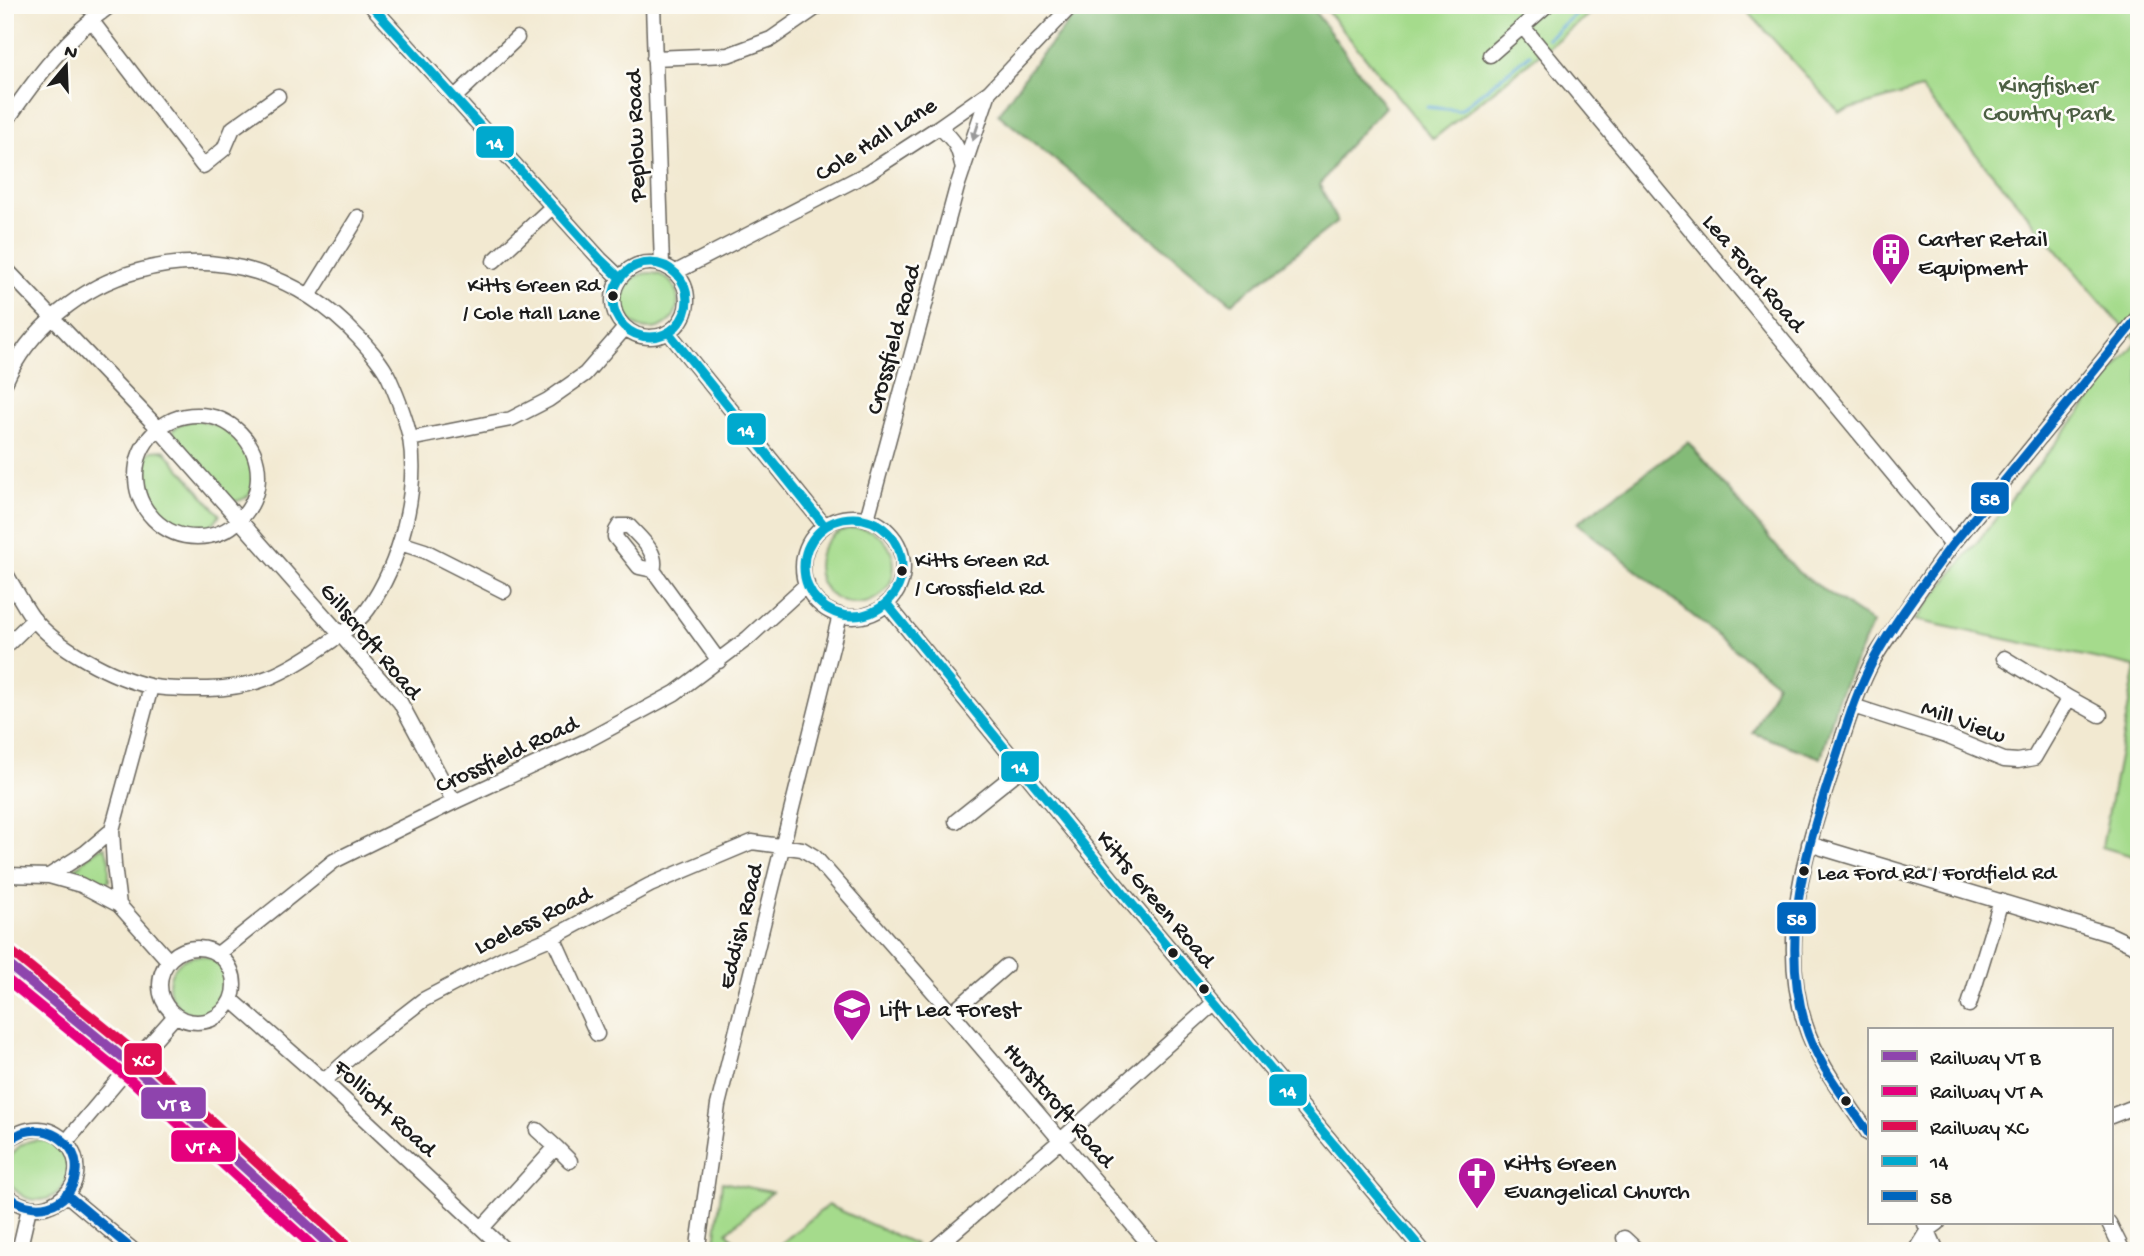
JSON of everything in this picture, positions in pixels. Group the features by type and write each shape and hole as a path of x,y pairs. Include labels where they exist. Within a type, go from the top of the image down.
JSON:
{"street":[{"path":"84,5 101,13 203,166 224,149 233,128 278,96"},
{"path":"371,5 620,278"},
{"name":"Peplow Road","path":"653,5 662,265"},
{"path":"654,58 728,55 771,39 820,5"},
{"name":"Cole Hall Lane","path":"676,272 868,173 939,127 989,92 1072,5"},
{"path":"1490,55 1547,5"},
{"path":"5,123 40,74 101,13"},
{"name":"Lea Ford Road","path":"1523,27 1952,545"},
{"path":"454,98 517,38"},
{"name":"Crossfield Road","path":"867,519 963,171 989,92"},
{"path":"939,127 953,138 960,152 963,171"},
{"path":"494,261 553,206"},
{"path":"309,296 358,217"},
{"path":"5,383 23,350 52,318 114,277 186,262 244,267 278,278 309,296 342,320 365,345 388,375 410,439 411,478 410,507 400,543 387,576 367,611 341,635 300,663 277,676 251,685 214,689 150,687 118,675 68,649 34,619 5,572"},
{"path":"639,265 662,265 676,272 685,285 687,308 679,325 669,333 649,338 636,335 618,319 613,305 614,291 620,278 639,265"},
{"name":"Gillscroft Road","path":"5,268 159,429 400,702 454,802"},
{"path":"1868,1132 1811,1041 1800,1007 1793,971 1793,930 1809,844 1853,706 1874,659 1924,583 2139,316"},
{"path":"410,439 511,419 548,400 585,374 625,328"},
{"path":"669,333 824,525"},
{"path":"193,415 213,416 246,438 254,452 259,468 259,483 252,502 237,519 218,533 201,539 169,532 145,512 136,491 137,467 140,454 159,429 176,419 193,415"},
{"path":"851,518 867,519 891,534 904,562 899,586 887,604 877,612 860,617 840,615 821,604 811,592 804,567 807,549 824,525 851,518"},
{"path":"400,543 425,551 504,591"},
{"path":"653,570 719,661"},
{"name":"Crossfield Road","path":"218,954 334,861 607,730 675,693 767,622 807,584"},
{"name":"Kitts Green Road","path":"887,604 1423,1251"},
{"name":"Eddish Road","path":"698,1251 719,1105 840,615"},
{"path":"5,647 34,619"},
{"path":"2004,658 2100,715"},
{"path":"119,905 112,830 150,687"},
{"name":"Mill View","path":"1853,706 1946,736 2004,760 2018,761 2034,758 2039,752 2069,698"},
{"path":"956,821 1021,769"},
{"path":"49,876 85,853 112,830"},
{"name":"Loeless Road","path":"324,1081 361,1048 424,1000 505,957 553,937 650,885 752,842 782,845"},
{"path":"1809,844 2109,934 2139,948"},
{"name":"Hurstcroft Road","path":"782,845 802,849 815,857 1062,1140 1155,1251"},
{"path":"5,875 49,876 82,885 119,905 168,960"},
{"path":"1969,1005 2001,901"},
{"path":"553,937 597,1034"},
{"path":"205,948 228,963 233,975 234,989 232,1000 223,1013 200,1023 187,1022 175,1016 164,1005 159,990 161,974 168,960 179,952 205,948"},
{"path":"952,1013 1006,966"},
{"name":"Folliott Road","path":"232,1000 324,1081 506,1251"},
{"path":"932,1251 1062,1140 1215,1002"},
{"path":"66,1142 175,1016"},
{"path":"2112,1116 2139,1105"},
{"path":"5,1143 15,1134 28,1129 55,1133 66,1142 74,1154 76,1168 74,1182 66,1195 43,1208 29,1208 18,1204 5,1193"},
{"path":"537,1130 570,1161"},
{"path":"482,1228 556,1147"},
{"path":"66,1195 134,1251"},
{"path":"19,1251 29,1208"},
{"path":"2110,1224 2123,1251"},
{"path":"1930,1225 1936,1250"},
{"path":"1914,1251 1930,1225"},
{"path":"1624,1238 1637,1251"}],"green space":[{"path":"1083,5 1310,5 1385,107 1346,148 1320,185 1337,222 1232,303 998,114 1032,66"},
{"path":"1322,5 1601,5 1433,139"},
{"name":"Kingfisher Country Park","path":"1742,5 2139,5 2139,858 2102,847 2136,667 1915,620 2138,340 2116,320 1921,89 1839,112"},
{"path":"650,273 661,275 670,281 676,290 676,312 670,321 661,327 650,329 639,327 630,321 624,312 622,301 624,290 630,281 639,275"},
{"path":"195,419 230,431 246,445 251,455 255,477 249,495 242,500 231,501 173,439 173,430 180,424"},
{"path":"1688,442 1798,572 1873,623 1838,698 1821,758 1753,733 1777,683 1577,523"},
{"path":"164,450 220,515 213,523 204,528 183,530 164,522 150,507 143,482 145,457 151,451"},
{"path":"864,528 877,534 888,545 894,558 892,581 877,598 864,604 848,604 835,598 820,581 818,558 824,545 841,530"},
{"path":"105,847 109,859 109,881 106,883 73,870 96,850"},
{"path":"192,956 204,956 219,964 227,979 227,991 219,1006 204,1014 192,1014 177,1006 169,991 169,979 177,964"},
{"path":"32,1140 44,1140 63,1153 68,1170 66,1182 55,1195 44,1200 32,1200 13,1187 8,1176 8,1164 21,1145"},
{"path":"722,1182 772,1192 727,1232 744,1251 714,1251"},
{"path":"828,1205 915,1244 908,1251 772,1251"}],"waterway":[{"path":"1548,38 1586,5"},
{"path":"1427,107 1460,110 1530,54"}],"transit line":[{"name":"14","path":"371,5 620,278"},
{"name":"14","path":"643,263 657,263 671,269 681,279 687,300 681,321 671,331 657,337 643,337 629,331 619,321 613,307 613,293 619,279 629,269 643,263"},
{"name":"58","path":"1868,1133 1833,1081 1810,1039 1798,991 1795,958 1796,925 1806,860 1847,724 1874,659 1911,601 1952,545 2139,316"},
{"name":"14","path":"669,333 824,525"},
{"name":"14","path":"843,518 863,518 888,532 899,548 902,567 899,586 888,602 863,616 843,616 826,608 812,594 804,577 804,557 812,540 826,526 843,518"},
{"name":"14","path":"887,604 1128,899 1423,1251"},
{"path":"5,962 141,1073 336,1251"},
{"path":"5,978 133,1082 318,1251"},
{"name":"58","path":"5,1143 24,1132 43,1131 61,1138 73,1153 76,1162 73,1185 67,1194 48,1206 26,1205 5,1193"},
{"name":"58","path":"66,1194 134,1251"}],"rail line":[{"name":"XC","path":"13,953 149,1064 344,1242"}],"place":[{"name":"Carter Retail Equipment","path":"1891,286"},
{"name":"Kitts Green Rd / Cole Hall Lane","path":"613,296"},
{"name":"Kitts Green Rd / Crossfield Rd","path":"902,571"},
{"name":"Lea Ford Rd / Fordfield Rd","path":"1804,871"},
{"name":"Lift Lea Forest","path":"852,1042"},
{"name":"Kitts Green Evangelical Church","path":"1477,1210"}]}
